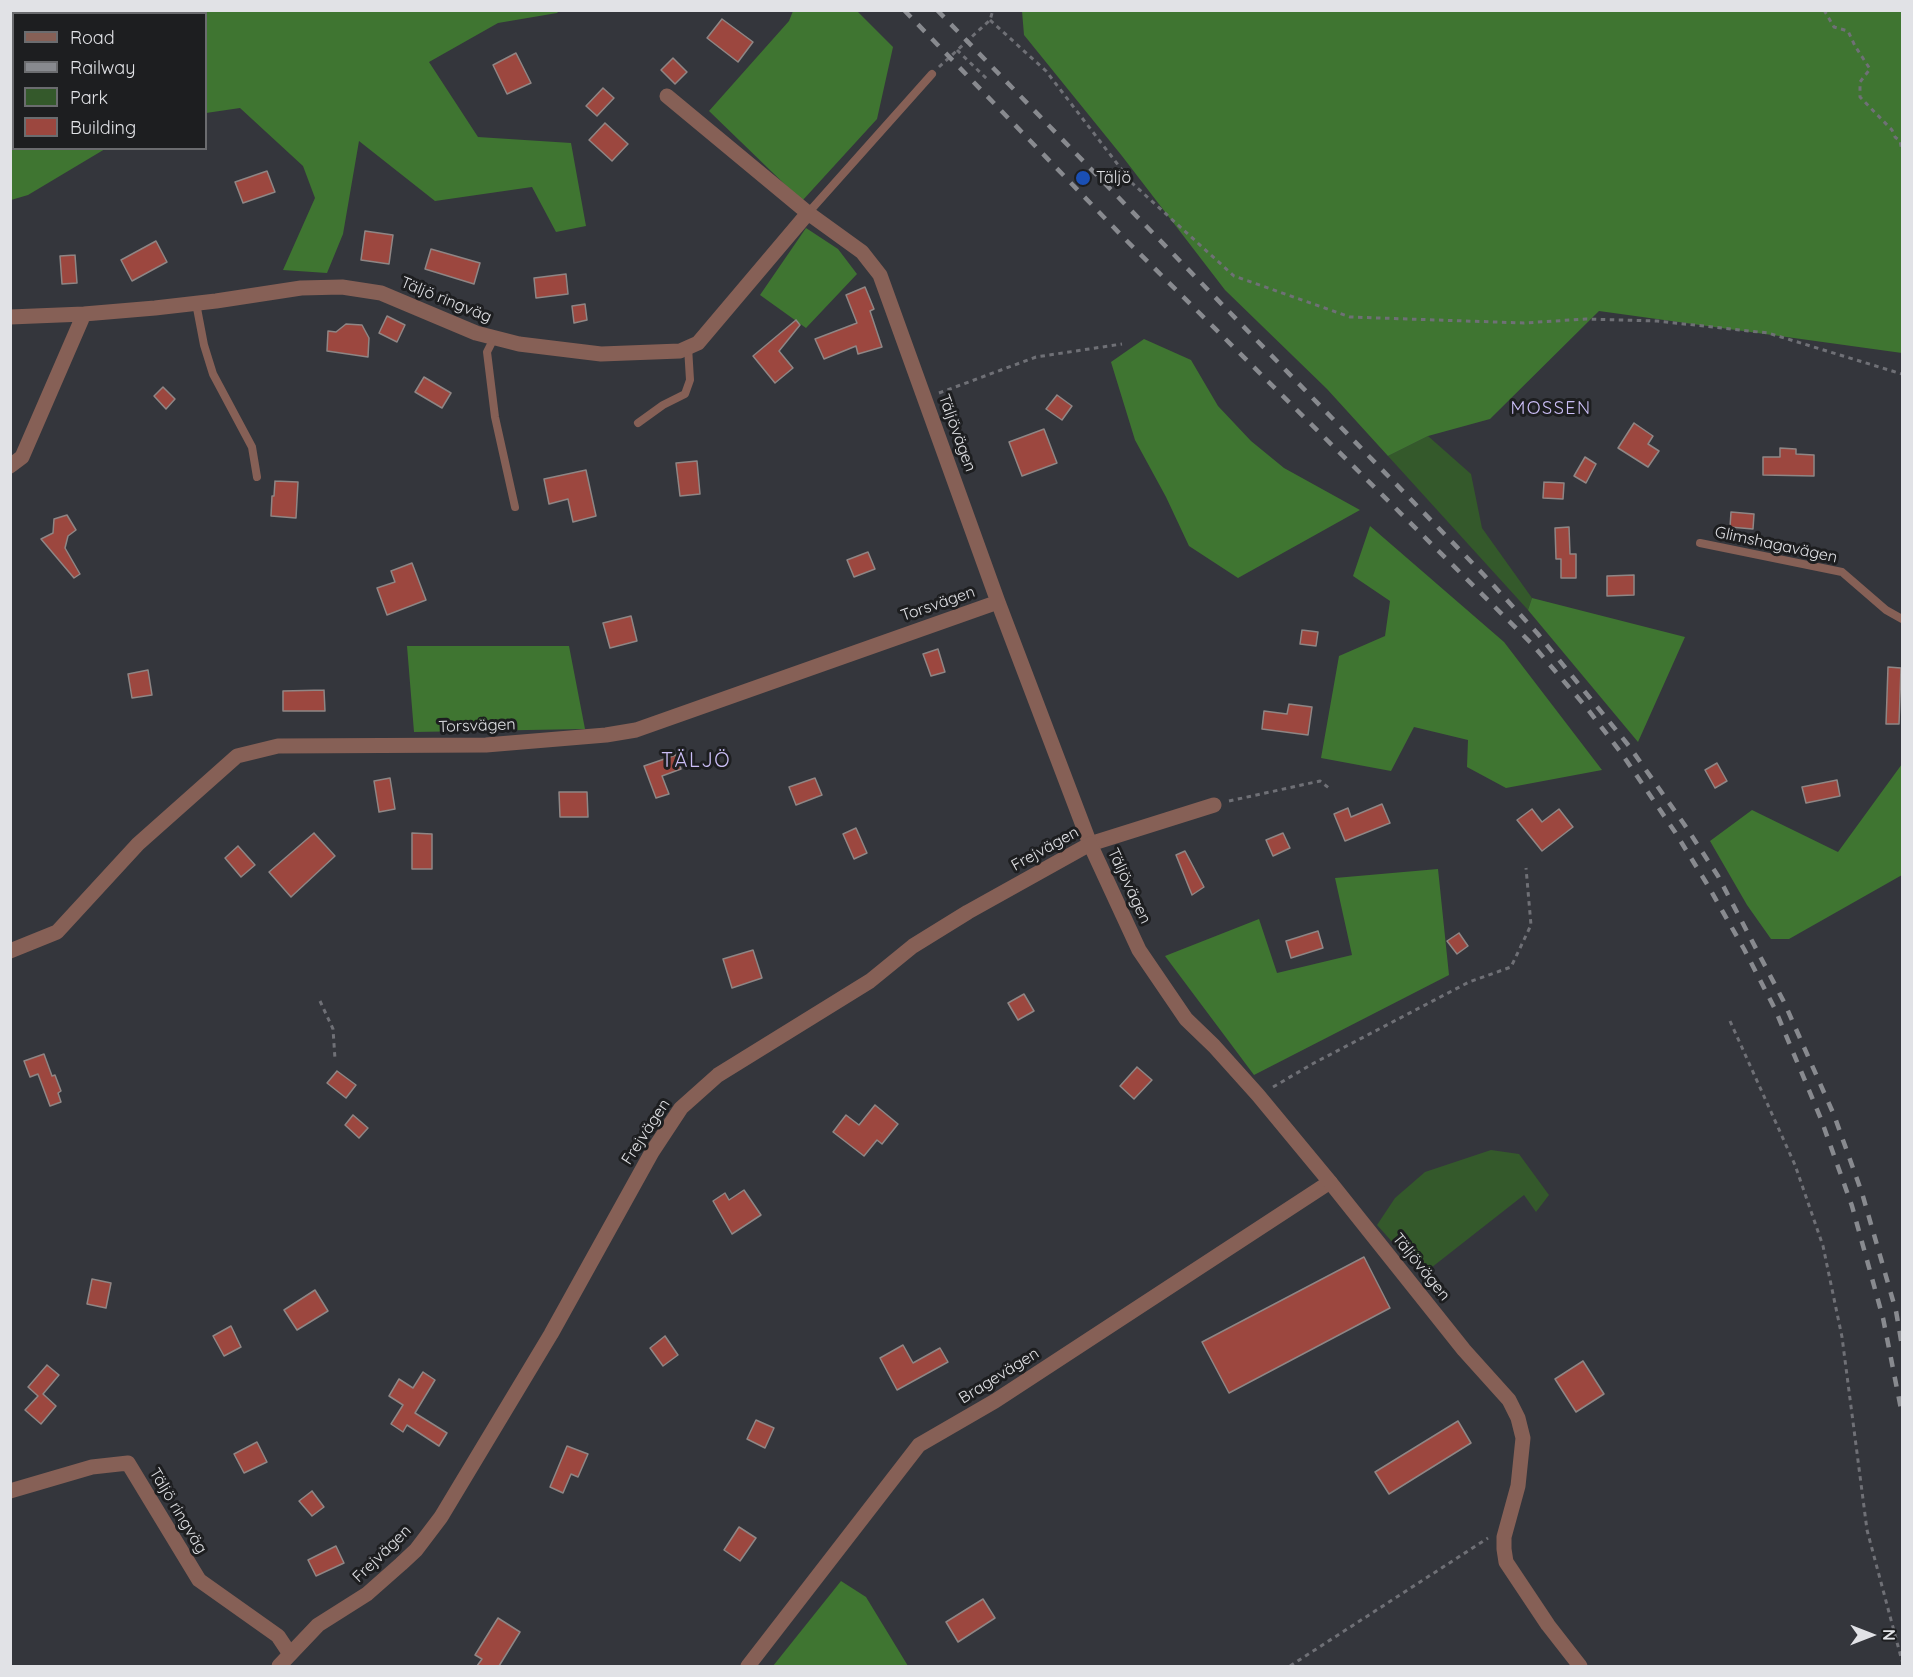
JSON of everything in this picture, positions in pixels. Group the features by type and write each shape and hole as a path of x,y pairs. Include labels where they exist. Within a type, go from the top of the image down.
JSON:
{"street":[{"name":"Täljövägen","path":"667,96 808,213 862,252 880,274 998,602 1090,844 1140,950 1186,1019 1258,1095 1437,1316 1509,1400 1518,1418 1523,1437 1518,1486 1506,1526 1504,1550 1506,1562 1548,1625 1580,1666"},
{"name":"Täljö ringväg","path":"10,317 84,314 196,303 300,288 342,287 381,293 476,333 519,344 601,354 680,351 698,343 808,213"},
{"path":"10,466 22,456 84,314"},
{"name":"Torsvägen","path":"10,951 57,932 138,844 237,756 278,746 486,745 606,735 636,730 998,602"},
{"name":"Frejvägen","path":"279,1666 318,1625 367,1594 401,1564 416,1550 441,1517 551,1334 652,1152 681,1108 718,1075 870,981 913,946 968,912 1090,844 1214,805"},
{"name":"Bragevägen","path":"748,1666 919,1446 995,1401 1330,1182"},
{"name":"Täljö ringväg","path":"10,1491 92,1467 128,1463 199,1580 278,1636 290,1654"}],"lane":[{"path":"808,213 932,74"},
{"path":"196,303 204,345 213,374 252,447 257,477"},
{"path":"494,338 487,352 488,363 495,417 515,507"},
{"path":"638,423 663,405 685,394 690,380 688,347"},
{"name":"Glimshagavägen","path":"1700,543 1842,572 1886,610 1902,619"}],"path":[{"path":"932,74 990,20 993,10"},
{"path":"1824,10 1834,27 1848,31 1870,69 1860,82 1860,97 1892,130 1900,141 1902,151"},
{"path":"990,20 1046,70 1132,183 1234,276 1350,317 1524,323 1586,319 1658,321 1768,333 1902,374"},
{"path":"957,50 987,79"},
{"path":"925,398 1036,357 1122,344"},
{"path":"1214,805 1320,781 1330,789"},
{"path":"1258,1095 1469,982 1511,967 1531,925 1526,868"},
{"path":"321,1001 333,1029 335,1059"},
{"path":"1730,1020 1795,1165 1823,1246 1842,1336 1867,1530 1902,1661"},
{"path":"1290,1666 1506,1526"}],"green space":[{"path":"11,10 559,11 498,23 429,62 478,137 571,143 586,226 556,232 532,187 435,201 359,141 343,234 327,273 283,270 315,198 303,166 240,108 207,113 207,12 12,12 12,150 103,150 28,195 11,200"},
{"path":"793,11 857,11 893,47 877,119 802,201 709,111 789,21"},
{"path":"1022,11 1902,11 1902,353 1599,311 1490,419 1428,436 1388,456 1327,389 1225,290 1122,156 1024,35"},
{"path":"806,228 838,249 857,274 806,328 760,295"},
{"path":"1144,339 1191,360 1218,406 1251,441 1284,468 1360,510 1238,578 1189,546 1135,440 1111,362"},
{"path":"1428,436 1471,474 1482,528 1532,598 1528,610 1388,456"},
{"path":"1370,526 1504,642 1602,770 1506,788 1467,767 1468,740 1414,727 1391,771 1321,758 1339,656 1385,636 1390,601 1353,576"},
{"path":"1532,598 1685,637 1638,742 1528,610"},
{"path":"407,646 569,646 585,729 414,732"},
{"path":"1902,764 1902,875 1789,939 1771,939 1747,905 1710,841 1752,810 1838,852"},
{"path":"1438,869 1449,975 1254,1075 1165,956 1259,919 1277,973 1352,955 1335,878"},
{"path":"1491,1150 1519,1154 1549,1195 1536,1212 1524,1195 1422,1275 1377,1225 1395,1198 1425,1172"},
{"path":"841,1581 866,1597 908,1666 773,1666"}],"building":[{"path":"722,19 753,42 738,62 707,38"},
{"path":"516,53 531,83 507,94 493,65"},
{"path":"673,58 687,72 675,84 661,70"},
{"path":"603,88 614,98 597,116 586,106"},
{"path":"605,123 628,144 612,161 589,140"},
{"path":"267,171 275,192 243,203 235,182"},
{"path":"365,231 393,235 389,264 361,260"},
{"path":"156,241 167,262 132,281 121,260"},
{"path":"431,249 480,263 474,284 425,269"},
{"path":"75,255 77,283 62,284 60,256"},
{"path":"566,274 568,294 536,298 534,278"},
{"path":"865,287 874,309 870,311 882,347 858,354 856,346 824,359 815,339 857,323 846,295"},
{"path":"585,304 587,320 574,323 572,306"},
{"path":"387,316 405,325 397,342 379,333"},
{"path":"796,320 800,325 779,351 793,368 775,383 753,356"},
{"path":"346,324 362,325 369,338 368,357 327,351 328,331 336,332"},
{"path":"424,377 451,393 442,408 415,392"},
{"path":"163,387 175,399 166,409 154,396"},
{"path":"1057,395 1072,406 1062,420 1046,409"},
{"path":"1634,423 1653,436 1648,444 1659,451 1648,467 1618,448"},
{"path":"1044,429 1057,463 1022,476 1009,442"},
{"path":"1780,448 1796,449 1796,454 1814,455 1814,476 1763,475 1763,457 1780,457"},
{"path":"1585,457 1596,464 1586,483 1574,476"},
{"path":"697,461 700,494 680,496 676,463"},
{"path":"586,470 596,516 573,522 568,499 549,504 544,479"},
{"path":"275,481 298,482 296,518 271,516"},
{"path":"1544,482 1564,483 1563,499 1543,498"},
{"path":"1731,512 1754,514 1753,529 1730,527"},
{"path":"67,515 76,530 68,536 65,548 80,574 74,578 41,539 53,533 54,519"},
{"path":"1569,527 1570,554 1576,554 1576,578 1561,578 1561,559 1556,559 1555,528"},
{"path":"868,552 875,569 854,577 847,560"},
{"path":"412,563 426,600 387,615 377,588 395,582 391,571"},
{"path":"1634,575 1634,595 1607,596 1607,576"},
{"path":"631,616 637,641 610,648 603,623"},
{"path":"1302,630 1318,632 1316,646 1300,644"},
{"path":"938,649 945,672 931,676 923,654"},
{"path":"1888,667 1901,668 1899,724 1886,724"},
{"path":"148,670 152,695 132,698 128,674"},
{"path":"324,690 325,711 283,711 283,691"},
{"path":"1289,704 1312,707 1308,735 1262,729 1264,711 1287,714"},
{"path":"676,755 681,769 662,776 669,794 656,798 644,766"},
{"path":"1717,763 1727,781 1715,788 1705,770"},
{"path":"390,778 395,809 379,812 374,781"},
{"path":"815,778 822,795 796,805 789,787"},
{"path":"1837,780 1840,796 1806,803 1802,787"},
{"path":"559,792 587,792 588,817 560,817"},
{"path":"1382,804 1390,823 1345,841 1334,814 1348,808 1351,817"},
{"path":"1532,809 1542,822 1559,809 1573,827 1542,851 1517,820"},
{"path":"856,828 867,853 854,859 843,834"},
{"path":"314,833 335,856 291,897 269,872"},
{"path":"412,833 432,834 432,869 412,869"},
{"path":"1283,833 1290,848 1273,856 1266,840"},
{"path":"238,846 255,865 241,877 225,858"},
{"path":"1185,851 1204,887 1192,895 1176,855"},
{"path":"1318,931 1323,948 1291,958 1286,941"},
{"path":"1459,933 1468,946 1457,954 1447,941"},
{"path":"753,950 762,978 732,988 723,959"},
{"path":"1024,994 1034,1011 1018,1020 1008,1003"},
{"path":"44,1054 52,1076 55,1075 61,1091 58,1093 61,1102 50,1106 38,1074 30,1077 24,1061"},
{"path":"1137,1067 1152,1080 1134,1099 1120,1086"},
{"path":"337,1071 356,1085 346,1098 327,1083"},
{"path":"875,1105 898,1124 882,1144 877,1140 864,1156 833,1132 846,1115 859,1125"},
{"path":"353,1115 368,1128 359,1138 345,1125"},
{"path":"744,1190 761,1215 732,1234 713,1201 725,1193 729,1200"},
{"path":"1364,1257 1390,1308 1229,1393 1202,1342"},
{"path":"92,1279 111,1283 106,1308 87,1304"},
{"path":"315,1290 328,1311 297,1330 284,1310"},
{"path":"231,1326 241,1347 224,1356 213,1336"},
{"path":"665,1336 678,1355 663,1366 650,1348"},
{"path":"903,1345 913,1363 940,1348 948,1362 897,1390 880,1358"},
{"path":"1583,1361 1604,1394 1576,1412 1555,1379"},
{"path":"47,1365 59,1375 43,1394 56,1406 41,1424 25,1410 38,1396 28,1387"},
{"path":"423,1372 435,1380 415,1413 447,1433 439,1446 407,1425 403,1432 391,1424 403,1405 389,1396 399,1379 413,1388"},
{"path":"756,1420 774,1428 765,1448 747,1439"},
{"path":"1458,1421 1471,1443 1389,1494 1375,1472"},
{"path":"257,1442 267,1462 244,1473 234,1454"},
{"path":"567,1446 588,1454 578,1477 571,1474 563,1493 550,1487"},
{"path":"312,1491 324,1507 312,1516 299,1501"},
{"path":"739,1527 756,1538 740,1561 724,1550"},
{"path":"336,1546 344,1563 316,1576 308,1560"},
{"path":"983,1599 995,1618 958,1642 946,1622"},
{"path":"498,1618 520,1632 499,1666 477,1666 482,1659 475,1655"}],"railway":[{"path":"904,10 1124,238 1531,643 1586,707 1622,754 1707,884 1775,1009 1821,1119 1852,1206 1883,1318 1902,1414"},
{"path":"937,10 1484,575 1538,634 1629,746 1718,876 1784,1002 1834,1115 1862,1193 1896,1311 1902,1346"}],"place":[{"name":"Täljö","path":"1083,178"}],"district":[{"name":"MOSSEN","path":"1551,409"},
{"name":"TÄLJÖ","path":"696,761"}]}
